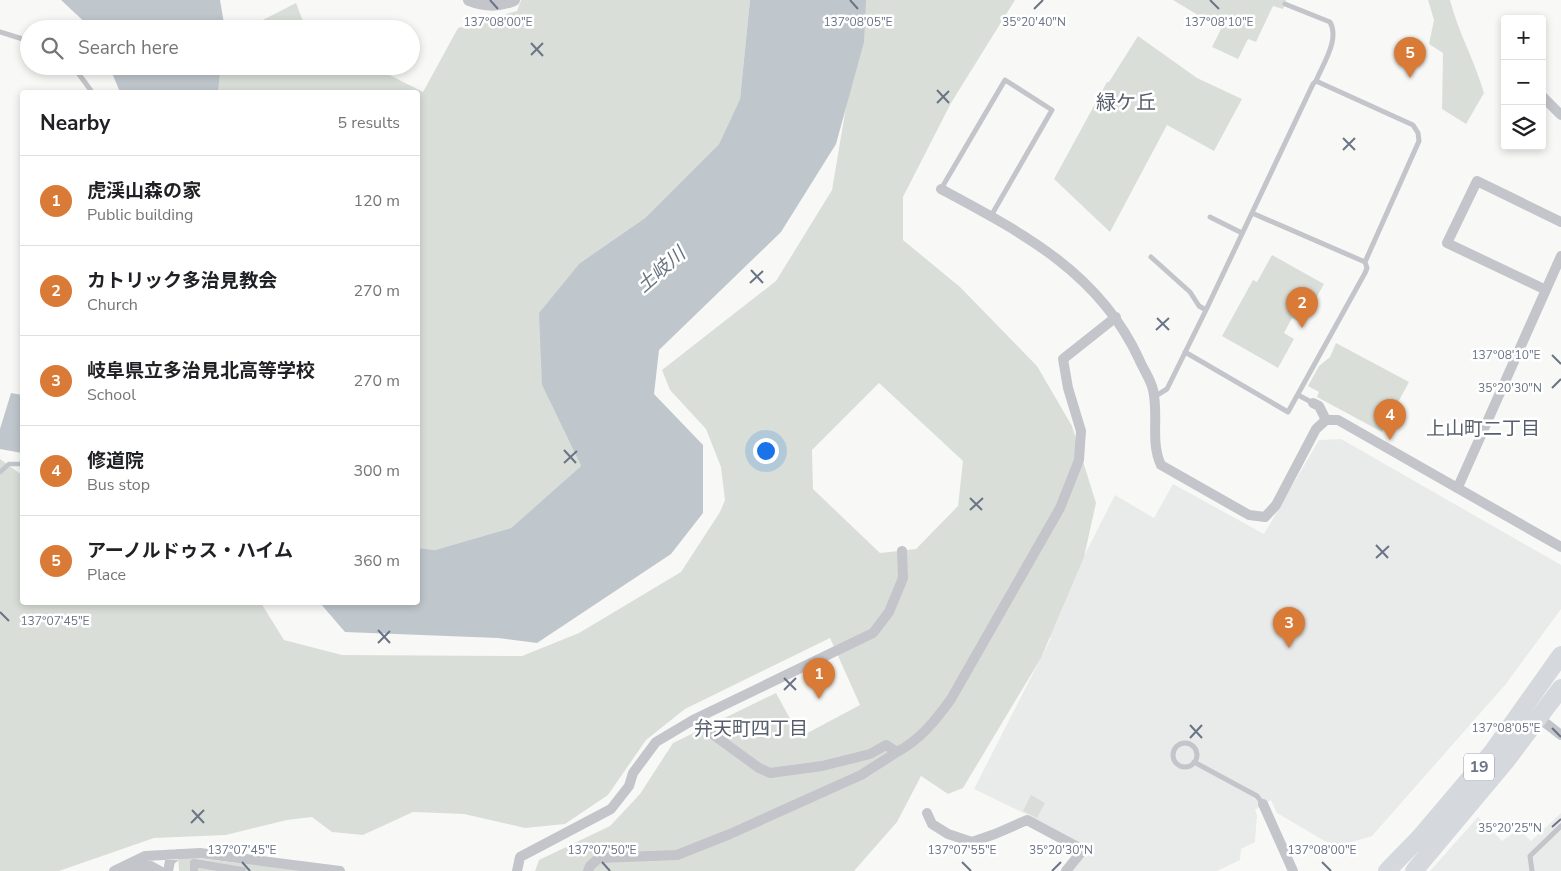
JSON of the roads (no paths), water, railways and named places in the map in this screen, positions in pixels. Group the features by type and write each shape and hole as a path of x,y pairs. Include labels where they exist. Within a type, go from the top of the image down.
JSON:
{"highway":[{"name":"19","path":"1387,871 1420,836 1493,751 1561,655"},
{"name":"19","path":"1414,871 1432,852 1561,688"}],"street":[{"path":"469,0 482,4 502,5 514,0"},
{"path":"1546,100 1561,115"},
{"path":"1546,290 1447,243 1477,181 1561,222"},
{"path":"941,189 1038,243 1072,271 1116,317 1134,347 1153,390 1156,454 1161,465 1249,515 1266,516 1276,505 1316,429 1326,420 1338,420 1561,547"},
{"path":"1458,487 1546,290 1557,277 1561,256"},
{"path":"588,871 590,866 599,858 677,855 730,834 861,775 909,746 936,721 951,699 1060,508 1079,460 1081,431 1068,388 1063,359 1116,317"},
{"path":"1313,403 1319,406 1326,420"},
{"path":"517,871 520,858 611,808 629,786 634,773 656,742 693,720 873,633 889,612 903,578 902,551"},
{"path":"1539,718 1561,735"},
{"path":"693,720 759,768 770,773 822,766 870,754 886,745 897,752"},
{"path":"1263,804 1293,871"},
{"path":"927,813 932,824 948,834 972,842 1027,820 1083,850 1066,871"},
{"path":"168,871 170,861 178,854"},
{"path":"117,869 145,856 178,854 210,855 305,869 340,871"},
{"path":"207,865 210,855"},
{"path":"194,871 194,863 242,871"},
{"path":"117,869 151,866 160,871"}],"lane":[{"path":"1154,397 1167,389 1316,81 1334,38 1334,28 1330,22 1285,4"},
{"path":"0,32 20,38"},
{"path":"80,75 91,90"},
{"path":"941,189 1005,80 1052,110 990,216"},
{"path":"1185,352 1288,412 1365,273 1367,268 1365,262 1419,141 1418,133 1413,125 1316,81"},
{"path":"1252,213 1365,262"},
{"path":"1210,217 1242,233"},
{"path":"1151,257 1190,292 1199,306 1206,310"},
{"path":"1298,395 1313,403"},
{"path":"1187,743 1194,747 1197,755 1194,762 1188,766 1177,764 1173,754 1176,747 1187,743"},
{"path":"1194,762 1257,796 1263,804"},
{"path":"1532,871 1530,856 1561,826"}],"water":[{"path":"61,0 220,0 223,20 82,20"},
{"name":"土岐川","path":"750,0 866,0 864,42 836,144 781,232 659,350 654,394 703,445 703,513 671,554 537,643 498,638 345,632 322,605 420,605 420,548 435,550 511,528 581,466 542,385 539,313 580,263 645,218 719,144 740,99"},
{"path":"113,75 220,75 218,90 119,90"},
{"path":"11,393 20,395 20,453 0,449 0,429"}],"waterway":[{"path":"0,472 9,464 20,464"}],"place":[{"name":"アーノルドゥス・ハイム","path":"1410,78"},
{"name":"カトリック多治見教会","path":"1302,328"},
{"name":"修道院","path":"1390,440"},
{"name":"岐阜県立多治見北高等学校","path":"1289,648"},
{"name":"虎渓山森の家","path":"819,699"}],"district":[{"name":"緑ケ丘","path":"1126,102"},
{"name":"上山町二丁目","path":"1483,429"},
{"name":"弁天町四丁目","path":"751,729"}]}
